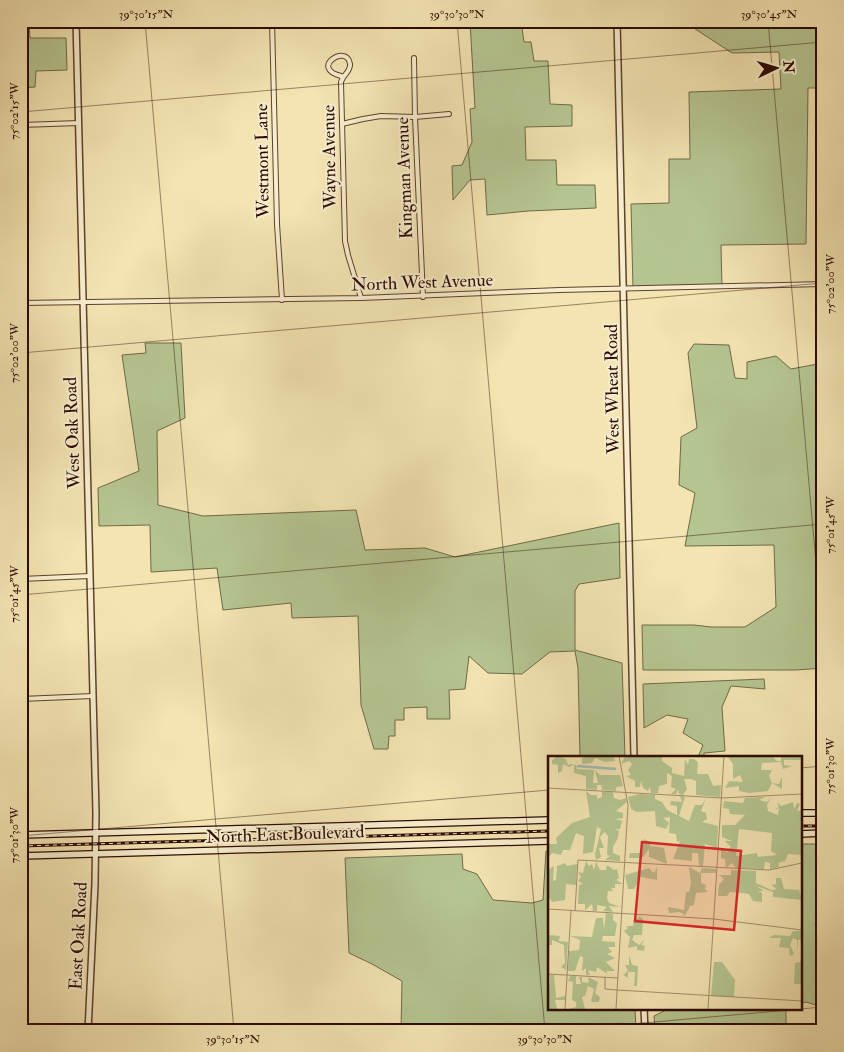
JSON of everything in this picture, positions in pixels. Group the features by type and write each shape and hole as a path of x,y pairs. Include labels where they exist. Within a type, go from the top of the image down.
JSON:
{"main road":[{"path":"802,813 823,812"},
{"path":"23,835 548,820"},
{"path":"802,834 823,833"},
{"name":"North East Boulevard","path":"21,856 548,841"}],"street":[{"name":"West Oak Road","path":"76,21 96,844"},
{"name":"Westmont Lane","path":"272,21 277,224 282,300"},
{"name":"West Wheat Road","path":"617,21 634,756"},
{"name":"Wayne Avenue","path":"341,76 331,72 329,67 330,61 334,57 344,56 350,65 341,82 345,241 361,298"},
{"name":"Kingman Avenue","path":"414,58 423,297"},
{"path":"342,124 373,117 449,114"},
{"path":"21,125 79,123"},
{"name":"North West Avenue","path":"21,303 423,297 823,284"},
{"path":"21,578 90,576"},
{"path":"21,685 23,835"},
{"path":"21,699 93,696"},
{"name":"East Oak Road","path":"88,1031 96,844"},
{"path":"644,1010 645,1031"}],"green space":[{"path":"21,21 29,21 30,38 66,38 67,70 36,71 35,87 21,88"},
{"path":"413,21 521,21 524,42 531,42 534,61 548,61 550,104 572,105 572,126 525,127 526,160 556,160 557,185 595,185 596,208 487,215 485,179 470,180 453,200 452,166 462,165 472,142 470,109 475,108 470,22 413,25"},
{"path":"683,21 823,21 823,88 808,88 806,244 721,245 722,287 633,289 631,204 669,203 669,159 690,159 689,92 781,89 779,52 732,53"},
{"path":"145,343 181,343 185,418 157,431 158,505 203,516 356,510 365,550 425,548 455,557 619,523 620,578 579,584 575,591 575,650 622,663 625,756 580,756 578,668 575,651 550,652 522,674 488,673 469,656 465,689 449,690 450,719 427,719 427,707 404,708 404,720 395,720 395,736 389,736 388,749 374,749 361,705 358,616 292,618 291,603 223,610 217,568 151,572 150,525 99,526 98,488 139,471 122,355 146,353"},
{"path":"694,344 729,345 735,378 747,379 747,362 776,356 791,369 823,363 823,668 796,670 643,670 642,625 745,627 776,607 774,545 685,546 695,493 679,485 681,437 697,428 688,353"},
{"path":"764,679 765,689 731,686 722,707 725,751 704,753 704,756 698,756 703,745 683,733 688,719 667,715 644,728 643,684"},
{"path":"802,844 823,844 823,884 815,925 823,925 823,1027 818,1027 816,1005 806,1002 802,1003"},
{"path":"546,851 548,851 548,1010 635,1010 636,1031 401,1031 402,981 349,953 345,858 462,854 463,869 477,874 493,900 532,903 543,900"},
{"path":"666,1010 786,1010 786,1031 655,1031 654,1016"}],"railway":[{"path":"802,826 823,826"},
{"path":"21,846 548,831"}]}
